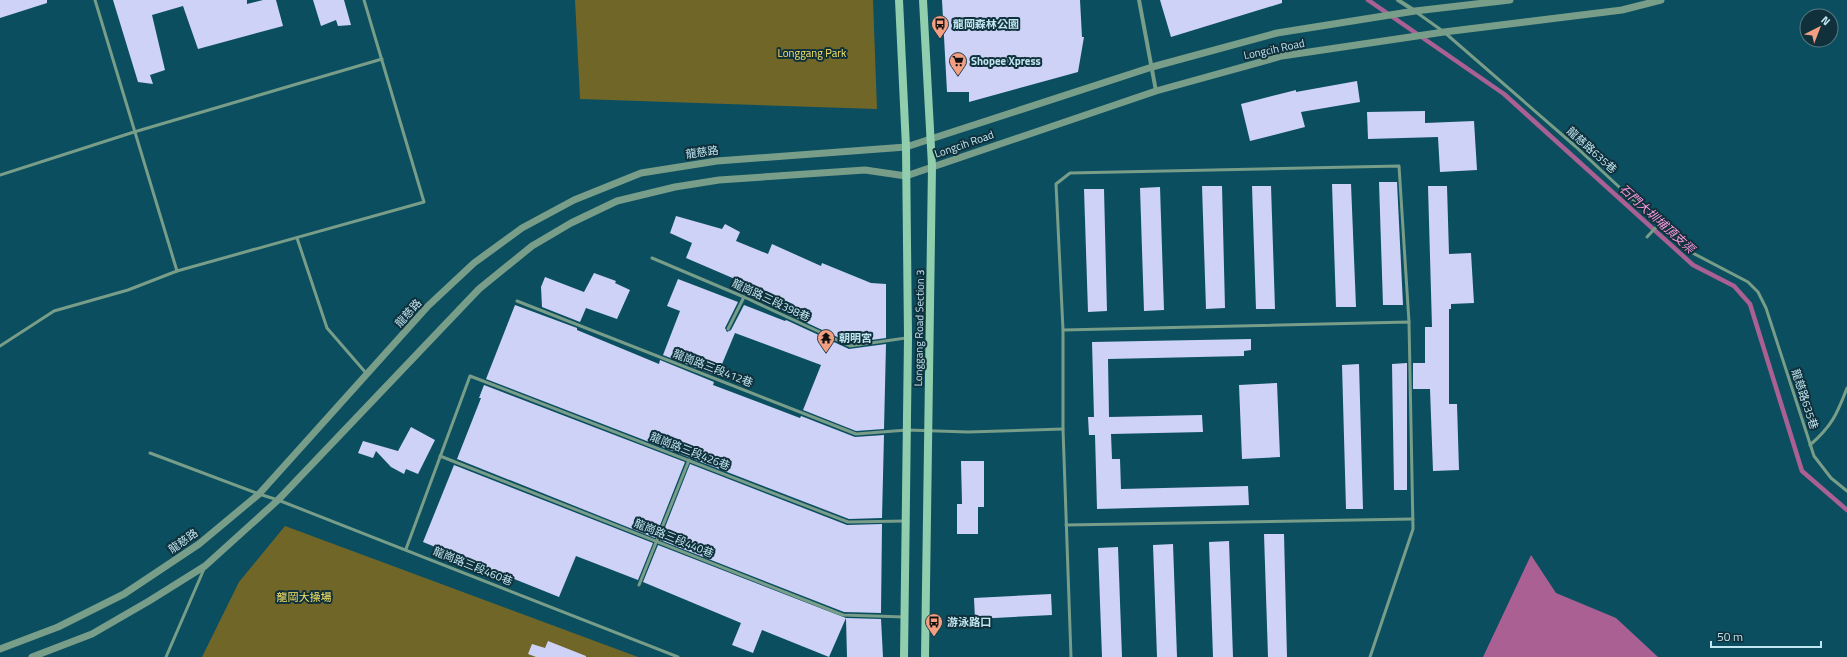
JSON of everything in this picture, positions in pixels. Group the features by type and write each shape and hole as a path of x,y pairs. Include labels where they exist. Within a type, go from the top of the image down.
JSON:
{"main road":[{"name":"Longgang Road Section 3","path":"899,0 906,147 908,338 904,657"},
{"name":"Longgang Road Section 3","path":"923,0 932,138 925,657"}],"street":[{"path":"1139,0 1156,91"},
{"path":"1398,0 1415,11"},
{"name":"Longcih Road","path":"906,147 1152,67 1277,33 1415,11 1510,0"},
{"name":"Longcih Road","path":"906,176 1156,91 1282,56 1444,32 1622,10 1661,0"},
{"name":"龍慈路","path":"0,649 58,627 124,594 199,544 259,494 428,306 474,263 522,228 574,200 641,173 717,161 906,147"},
{"path":"32,657 92,634 150,601 205,566 278,500 479,289 532,246 571,223 617,201 675,187 719,180 866,170 906,176"}],"lane":[{"path":"95,0 177,271"},
{"path":"0,346 54,311 128,290 177,271 424,202 364,0"},
{"name":"龍慈路635巷","path":"1415,11 1444,32 1576,146 1687,250 1748,282 1758,292 1766,308 1814,456 1831,478 1847,491"},
{"path":"0,175 134,132 382,60"},
{"path":"1071,657 1063,430 1063,330 1056,184 1070,173 1399,166 1409,322 1413,529 1370,657"},
{"path":"1647,237 1659,224"},
{"path":"297,238 327,328 367,375"},
{"name":"龍崗路三段398巷","path":"652,258 744,297 850,346 908,338"},
{"path":"728,329 744,297"},
{"name":"龍崗路三段412巷","path":"517,301 856,434 907,430 1063,430"},
{"path":"1063,330 1409,322"},
{"name":"龍崗路三段426巷","path":"440,456 470,376 848,522 906,521"},
{"path":"1810,445 1825,432 1837,413 1847,388"},
{"name":"龍崗路三段460巷","path":"150,453 406,549 678,657"},
{"path":"406,549 440,456"},
{"name":"龍崗路三段440巷","path":"440,456 843,615 905,617"},
{"path":"639,585 689,460"},
{"path":"1066,525 1413,519"},
{"path":"166,657 205,566"}],"green space":[{"name":"Longgang Park","path":"575,0 873,0 877,109 580,99"},
{"name":"龍岡大操場","path":"285,526 638,657 202,657 239,582"}],"shaded area":[{"path":"1531,555 1556,593 1616,618 1658,657 1483,657"}],"building":[{"path":"0,0 47,0 47,3 0,18"},
{"path":"113,0 247,0 247,4 263,0 276,0 283,26 198,49 183,6 152,15 165,70 150,75 153,84 138,82"},
{"path":"313,0 344,0 351,25 338,26 336,20 321,26"},
{"path":"942,0 1080,0 1082,37 1084,37 1078,72 969,102 969,92 947,92"},
{"path":"1160,0 1282,0 1282,3 1171,37"},
{"path":"1357,81 1360,102 1301,112 1305,127 1250,141 1241,104 1296,90 1296,92"},
{"path":"1425,111 1425,123 1474,121 1477,170 1440,172 1438,137 1368,139 1367,112"},
{"path":"1379,182 1397,182 1403,305 1383,305"},
{"path":"1332,184 1351,184 1356,307 1336,307"},
{"path":"1202,186 1222,186 1225,308 1206,309"},
{"path":"1252,186 1271,186 1275,309 1256,309"},
{"path":"1428,186 1447,186 1449,254 1471,253 1474,303 1451,304 1451,309 1449,309 1449,404 1457,404 1459,470 1433,471 1430,389 1413,389 1413,363 1425,363 1425,327 1432,327"},
{"path":"1160,187 1164,310 1144,311 1140,188"},
{"path":"1084,189 1104,189 1107,311 1088,312"},
{"path":"676,216 722,229 725,224 740,232 736,241 768,254 772,244 821,266 822,263 871,283 886,284 886,338 850,343 788,314 793,304 686,258 692,243 670,233"},
{"path":"594,273 616,281 615,283 630,290 617,319 586,308 580,322 542,307 541,287 545,277 584,292"},
{"path":"678,279 738,302 725,328 727,332 731,330 744,305 785,321 786,320 849,349 886,344 884,429 856,431 803,410 821,365 735,333 717,376 663,355 680,311 667,306"},
{"path":"515,305 577,328 577,330 659,364 660,360 714,382 713,385 800,418 801,416 855,437 884,435 882,518 849,519 486,379"},
{"path":"1251,339 1251,350 1244,351 1244,356 1108,359 1109,417 1202,415 1203,432 1111,434 1112,459 1120,459 1121,489 1248,486 1249,505 1097,509 1095,435 1089,435 1088,417 1094,417 1092,342"},
{"path":"1407,363 1407,490 1394,490 1392,364"},
{"path":"1359,364 1363,509 1346,509 1342,365"},
{"path":"1277,383 1280,457 1242,459 1239,385"},
{"path":"484,385 685,462 655,538 457,459 481,398 479,398"},
{"path":"411,427 435,440 418,474 406,469 404,474 391,467 376,451 373,458 358,453 363,441 398,451"},
{"path":"961,461 984,461 984,507 978,507 978,534 957,534 957,504 962,504"},
{"path":"690,464 847,525 882,524 881,613 844,612 660,540"},
{"path":"454,465 653,543 638,580 576,556 559,597 423,542"},
{"path":"1264,534 1284,534 1287,657 1268,657"},
{"path":"1229,541 1233,657 1213,657 1209,542"},
{"path":"1173,544 1177,657 1157,657 1153,545"},
{"path":"658,545 846,618 829,657 762,630 753,653 732,645 741,623 643,582"},
{"path":"1118,547 1122,657 1102,657 1098,548"},
{"path":"1051,594 1052,615 975,619 974,598"},
{"path":"846,618 881,619 883,657 847,657"},
{"path":"548,641 586,657 536,657 528,654 532,644 545,648"}],"waterway":[{"name":"石門大圳埔頂支渠","path":"1368,0 1504,94 1693,265 1734,286 1750,304 1802,471 1847,510"}],"place":[{"name":"龍岡森林公園","path":"940,39"},
{"name":"Shopee Xpress","path":"958,76"},
{"name":"朝明宮","path":"826,353"},
{"name":"游泳路口","path":"934,637"}]}
